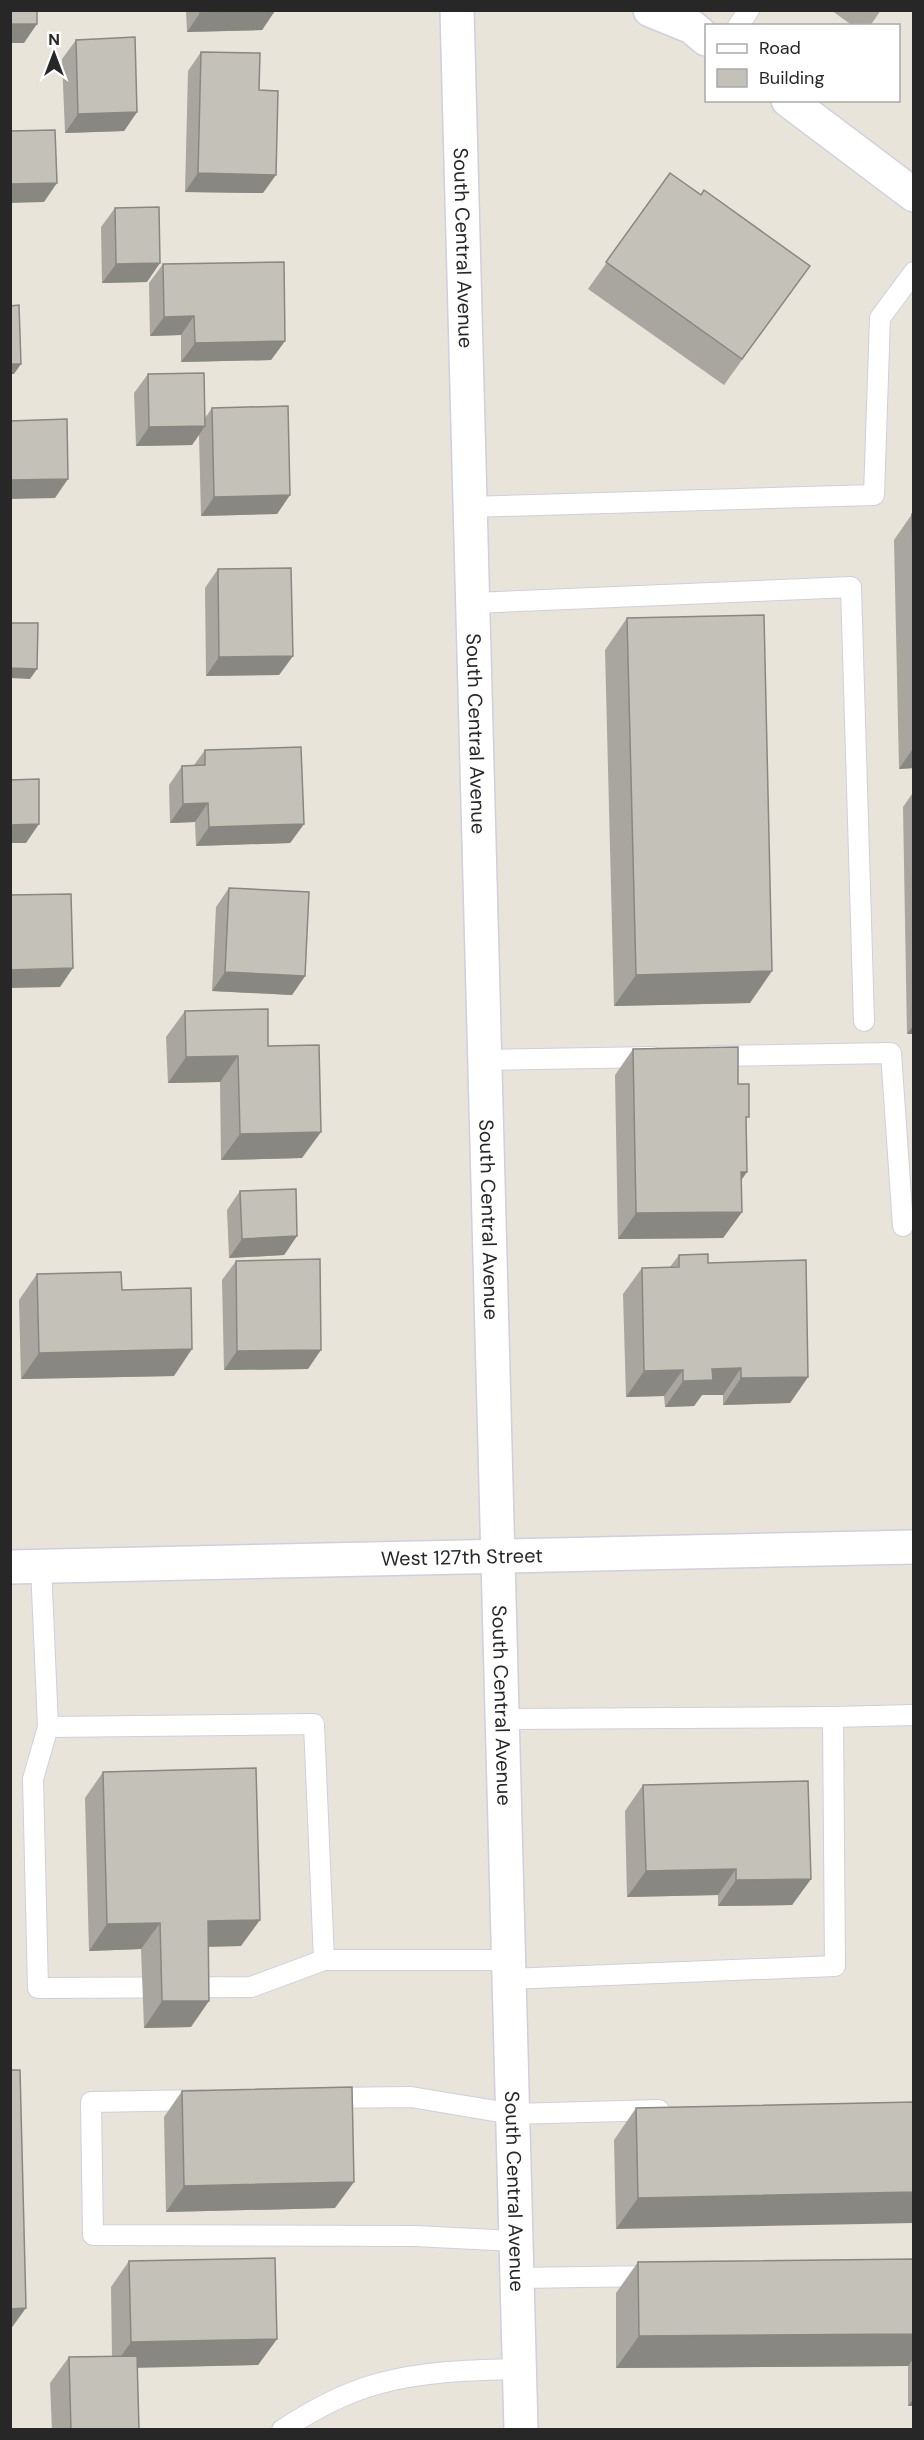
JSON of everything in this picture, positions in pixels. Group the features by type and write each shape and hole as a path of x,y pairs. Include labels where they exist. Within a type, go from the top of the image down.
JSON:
{"street":[{"name":"South Central Avenue","path":"457,10 521,2430"},
{"path":"650,10 692,27 705,38"},
{"path":"791,102 914,195"},
{"name":"West 127th Street","path":"26,1566 914,1547"}],"lane":[{"path":"739,24 749,10"},
{"path":"470,507 873,495 880,318 914,272"},
{"path":"472,603 851,587 864,1021"},
{"path":"484,1060 891,1053 903,1226"},
{"path":"26,1566 48,1727 33,1779 38,1988 252,1987 324,1960 509,1969 835,1966 833,1717"},
{"path":"502,1719 914,1715"},
{"path":"48,1727 314,1724 324,1960"},
{"path":"309,2099 411,2097 513,2114 678,2110"},
{"path":"218,2100 91,2102 93,2235 415,2236 516,2241"},
{"path":"517,2278 669,2275"},
{"path":"282,2430 310,2412 377,2384 458,2370 519,2369"}],"building":[{"path":"10,10 37,10 37,24 10,24"},
{"path":"200,10 275,10 275,11 200,13"},
{"path":"135,37 137,112 78,114 76,40"},
{"path":"201,52 260,53 259,90 278,91 276,175 198,173"},
{"path":"55,130 57,183 10,184 10,131"},
{"path":"670,173 701,195 704,190 810,266 742,359 606,262"},
{"path":"159,207 160,263 116,264 115,208"},
{"path":"284,262 285,341 195,343 194,316 164,317 163,264"},
{"path":"19,305 21,364 10,364 10,306"},
{"path":"204,373 205,426 149,427 148,374"},
{"path":"288,406 290,495 214,497 212,408"},
{"path":"67,419 68,479 10,480 10,421"},
{"path":"912,514 914,514 914,586"},
{"path":"291,568 293,656 219,657 218,569"},
{"path":"764,615 772,971 636,975 627,618"},
{"path":"10,623 38,623 37,669 10,668"},
{"path":"301,747 304,824 209,827 208,803 183,804 182,766 205,765 205,750"},
{"path":"39,779 39,824 10,825 10,780"},
{"path":"229,888 309,892 305,976 225,972"},
{"path":"71,894 73,968 10,970 10,895"},
{"path":"268,1009 268,1046 319,1045 321,1132 240,1134 238,1056 186,1057 185,1011"},
{"path":"738,1047 738,1084 749,1084 749,1117 746,1117 747,1172 741,1172 742,1212 636,1213 633,1049"},
{"path":"296,1189 297,1236 242,1239 240,1191"},
{"path":"708,1254 708,1263 806,1260 808,1377 741,1378 741,1368 712,1369 713,1380 683,1381 683,1370 644,1371 642,1268 679,1267 679,1255"},
{"path":"320,1259 321,1350 237,1351 236,1261"},
{"path":"121,1272 122,1290 191,1288 192,1349 39,1353 37,1274"},
{"path":"256,1768 260,1920 208,1921 209,2001 162,2001 160,1923 107,1924 103,1772"},
{"path":"808,1781 811,1879 736,1880 736,1869 646,1871 643,1785"},
{"path":"10,2070 20,2070 26,2308 10,2309"},
{"path":"352,2087 354,2182 184,2186 182,2091"},
{"path":"914,2102 914,2192 638,2198 636,2108"},
{"path":"275,2258 277,2339 131,2342 129,2261"},
{"path":"914,2259 914,2334 639,2336 638,2262"},
{"path":"137,2356 139,2430 71,2430 69,2357"}]}
